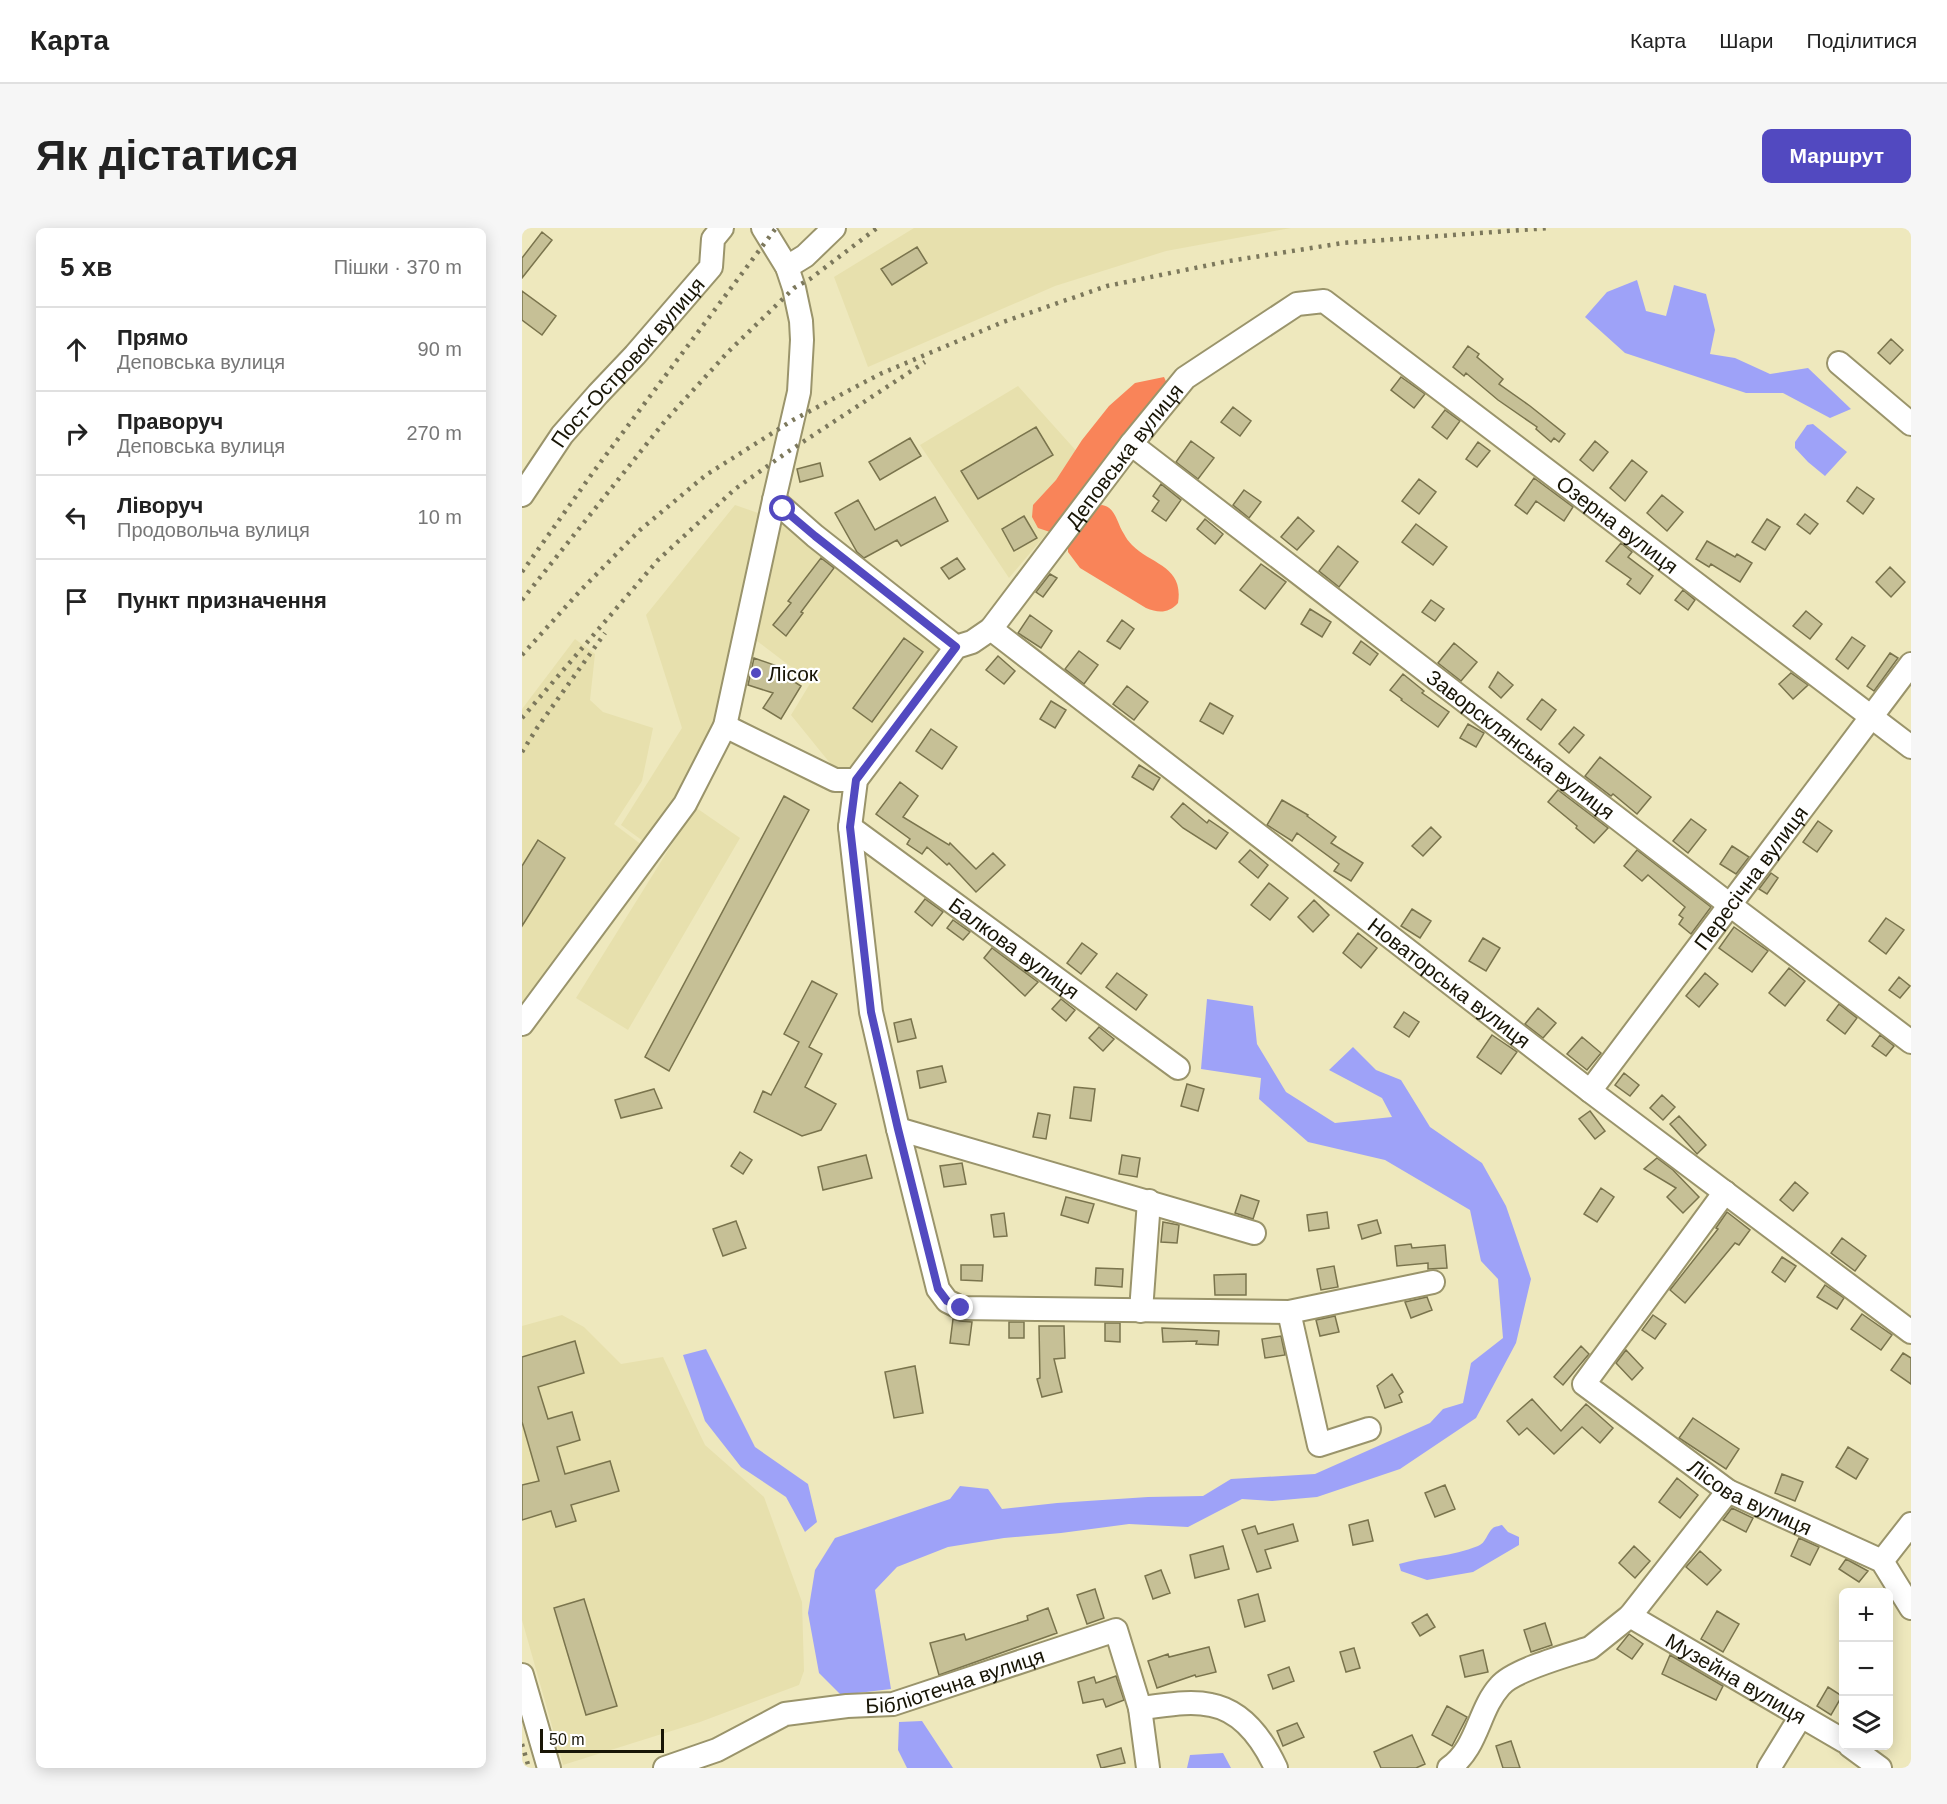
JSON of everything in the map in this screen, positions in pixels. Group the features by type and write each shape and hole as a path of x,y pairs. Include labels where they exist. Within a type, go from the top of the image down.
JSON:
{"street":[{"name":"Пост-Островок вулиця","path":"522,495 562,435 711,267 713,239 722,228"},
{"path":"522,1024 686,804 725,726 799,392 802,356 801,321 787,267 763,228"},
{"path":"787,267 805,256 834,228"},
{"name":"Деповська вулиця","path":"1141,1311 961,1308 947,1301 938,1289 871,1012 850,827 856,780 956,647 972,642 991,628 1131,444 1185,378 1297,304 1324,302"},
{"name":"Озерна вулиця","path":"1324,302 1911,747"},
{"path":"1839,363 1911,424"},
{"name":"Заворсклянська вулиця","path":"1131,444 1911,1042"},
{"path":"774,500 815,536 956,647"},
{"name":"Новаторська вулиця","path":"991,628 1590,1090 1911,1332"},
{"name":"Пересічна вулиця","path":"1590,1090 1911,664"},
{"path":"725,726 835,780 856,780"},
{"name":"Балкова вулиця","path":"850,827 1178,1068"},
{"path":"898,1129 1254,1233"},
{"name":"Лісова вулиця","path":"1725,1192 1584,1384 1728,1491 1882,1561"},
{"path":"1149,1201 1141,1311 1289,1312 1433,1282"},
{"path":"1289,1312 1319,1445 1369,1430"},
{"path":"1449,1768 1461,1759 1467,1750 1501,1684 1513,1676 1590,1648 1630,1616 1728,1491"},
{"path":"1911,1524 1882,1561 1911,1608"},
{"name":"Музейна вулиця","path":"1630,1616 1839,1738"},
{"name":"Бібліотечна вулиця","path":"721,1759 785,1714 847,1706 893,1704 1116,1630 1140,1708 1148,1768"},
{"path":"522,1676 549,1768"},
{"path":"1140,1708 1180,1704 1211,1705 1230,1713 1247,1723 1276,1768"},
{"path":"1769,1768 1801,1716"},
{"path":"1855,1750 1880,1768"},
{"path":"665,1768 721,1759"}],"shaded area":[{"path":"914,228 1291,228 1166,251 1055,286 868,367 834,277"},
{"path":"1164,377 1170,390 1060,529 1050,532 1038,528 1032,517 1033,505 1056,480 1082,440 1109,406 1135,383"},
{"path":"1018,386 1097,474 1009,578 920,445"},
{"path":"735,505 761,514 714,726 678,793 643,841 621,825 682,728 646,615"},
{"path":"1107,506 1113,512 1132,545 1165,568 1176,581 1179,591 1178,603 1174,607 1163,612 1146,608 1080,568 1068,552 1068,541 1093,507"},
{"path":"789,523 942,652 859,766 834,768 791,715 811,682 757,641 772,527"},
{"path":"575,639 595,654 590,700 603,712 653,728 642,781 614,824 642,845 522,1016 522,709"},
{"path":"695,807 740,838 628,1030 576,998"},
{"path":"562,1315 584,1327 621,1364 663,1357 705,1445 764,1497 802,1602 804,1671 799,1685 700,1722 563,1765 522,1620 522,1326"}],"water":[{"path":"1637,280 1646,311 1666,316 1674,285 1706,294 1715,330 1710,354 1735,358 1770,374 1808,368 1851,409 1830,418 1783,393 1746,393 1625,353 1585,317 1607,292"},
{"path":"1813,424 1847,452 1825,476 1795,448 1795,442 1807,425"},
{"path":"1207,999 1253,1006 1257,1044 1286,1092 1335,1123 1392,1117 1382,1098 1329,1070 1353,1047 1376,1070 1401,1080 1430,1127 1482,1163 1506,1206 1531,1279 1516,1343 1476,1418 1400,1469 1317,1497 1272,1501 1242,1499 1188,1527 1129,1524 1004,1538 948,1547 897,1567 875,1590 891,1689 841,1695 819,1673 808,1613 815,1570 835,1538 950,1499 960,1486 988,1489 1002,1509 1148,1497 1203,1496 1231,1479 1315,1474 1430,1423 1443,1409 1463,1403 1471,1363 1503,1338 1498,1279 1481,1261 1470,1210 1385,1160 1308,1142 1259,1099 1261,1078 1201,1069"},
{"path":"706,1349 755,1447 808,1484 817,1522 805,1532 786,1497 741,1467 705,1421 683,1355"},
{"path":"1502,1525 1508,1532 1519,1537 1519,1545 1473,1572 1427,1580 1401,1571 1399,1564 1478,1546 1483,1543 1493,1528"},
{"path":"922,1721 953,1768 907,1768 898,1750 899,1722"},
{"path":"1223,1753 1231,1768 1187,1768 1190,1755"}],"building":[{"path":"542,232 552,240 522,278 522,258"},
{"path":"917,247 927,263 892,285 881,269"},
{"path":"522,291 556,316 542,335 522,320"},
{"path":"1891,339 1903,350 1890,364 1878,353"},
{"path":"1468,346 1479,354 1477,357 1503,379 1499,384 1565,434 1559,442 1554,438 1551,442 1536,429 1537,427 1498,400 1466,373 1464,376 1453,367"},
{"path":"1401,377 1425,394 1414,408 1391,390"},
{"path":"1233,407 1251,421 1240,436 1221,422"},
{"path":"1445,410 1460,421 1447,439 1432,427"},
{"path":"1036,427 1053,455 978,499 961,471"},
{"path":"910,438 921,456 880,480 869,462"},
{"path":"1191,441 1214,458 1198,479 1176,462"},
{"path":"1595,441 1608,452 1593,471 1580,460"},
{"path":"1478,442 1490,451 1477,467 1466,459"},
{"path":"1632,460 1647,472 1625,501 1610,488"},
{"path":"820,463 823,476 800,482 797,469"},
{"path":"1534,478 1573,507 1564,521 1536,501 1527,514 1515,505"},
{"path":"1419,479 1436,492 1419,514 1402,501"},
{"path":"1161,484 1181,500 1166,521 1152,511 1159,501 1153,496"},
{"path":"1857,487 1874,499 1863,514 1847,501"},
{"path":"1244,490 1261,502 1249,518 1233,505"},
{"path":"1662,495 1683,512 1667,531 1647,513"},
{"path":"935,497 948,521 901,546 897,540 864,558 857,552 835,513 858,500 875,530"},
{"path":"1805,514 1818,524 1810,534 1797,524"},
{"path":"1024,516 1037,538 1014,551 1002,529"},
{"path":"1298,517 1314,531 1297,550 1281,537"},
{"path":"1205,519 1223,534 1215,544 1197,529"},
{"path":"1767,519 1780,527 1765,550 1752,542"},
{"path":"1416,524 1447,547 1433,565 1402,542"},
{"path":"1707,541 1735,557 1737,554 1752,563 1740,582 1711,564 1709,567 1696,559"},
{"path":"1621,543 1632,552 1628,557 1653,576 1640,594 1627,584 1631,579 1606,561"},
{"path":"1338,546 1358,562 1339,587 1319,571"},
{"path":"821,558 834,568 786,636 773,625 791,603 788,601"},
{"path":"957,558 965,569 949,579 941,568"},
{"path":"1261,564 1286,582 1265,609 1240,590"},
{"path":"1890,567 1905,582 1891,597 1876,582"},
{"path":"1050,574 1057,578 1043,597 1036,592"},
{"path":"1683,590 1695,600 1688,610 1675,600"},
{"path":"1431,600 1444,609 1435,621 1422,612"},
{"path":"1310,609 1331,622 1322,637 1301,624"},
{"path":"1806,611 1822,624 1810,639 1793,626"},
{"path":"1030,615 1052,631 1041,648 1018,633"},
{"path":"1122,620 1134,629 1120,649 1107,641"},
{"path":"1852,637 1865,646 1848,669 1836,659"},
{"path":"904,638 923,652 872,722 853,708"},
{"path":"1361,641 1378,654 1370,665 1353,653"},
{"path":"1454,643 1477,662 1461,681 1438,663"},
{"path":"1079,651 1098,665 1084,684 1065,669"},
{"path":"1890,653 1898,658 1874,691 1867,686"},
{"path":"998,656 1015,671 1004,684 986,670"},
{"path":"754,658 780,667 777,671 801,686 781,719 763,708 773,693 748,685"},
{"path":"1498,672 1513,685 1501,698 1489,687"},
{"path":"1791,673 1808,685 1793,699 1779,684"},
{"path":"1403,674 1424,691 1422,693 1449,712 1438,727 1390,690"},
{"path":"1127,686 1148,702 1134,720 1113,704"},
{"path":"1542,699 1556,710 1541,730 1527,719"},
{"path":"1051,701 1066,710 1055,728 1040,719"},
{"path":"1210,703 1233,716 1223,734 1200,721"},
{"path":"1468,724 1484,733 1476,747 1460,738"},
{"path":"1574,727 1584,735 1569,753 1559,744"},
{"path":"931,729 957,747 942,769 916,751"},
{"path":"1600,757 1651,797 1637,814 1613,794 1611,796 1585,776"},
{"path":"1139,765 1160,778 1153,790 1132,777"},
{"path":"900,782 918,796 903,817 949,845 950,843 976,869 993,853 1005,865 976,892 949,863 947,865 927,847 922,854 907,844 910,839 876,814"},
{"path":"1558,790 1608,828 1594,843 1548,802"},
{"path":"784,796 809,810 669,1071 645,1057"},
{"path":"1282,800 1308,815 1336,837 1331,843 1363,863 1351,881 1334,871 1339,864 1297,833 1292,841 1267,825"},
{"path":"1183,803 1207,823 1209,820 1228,833 1216,849 1183,828 1171,817"},
{"path":"1691,819 1706,830 1688,853 1673,841"},
{"path":"1818,821 1832,831 1817,852 1803,842"},
{"path":"1431,827 1441,837 1423,856 1412,846"},
{"path":"538,840 565,858 522,926 522,866"},
{"path":"1732,846 1749,857 1736,874 1720,864"},
{"path":"1250,850 1268,865 1258,878 1239,862"},
{"path":"1637,850 1711,907 1691,934 1679,924 1683,918 1679,915 1685,907 1648,875 1642,881 1624,866"},
{"path":"1771,873 1778,878 1767,894 1759,889"},
{"path":"1269,883 1288,898 1270,920 1251,905"},
{"path":"925,899 943,912 932,926 915,912"},
{"path":"1314,900 1329,915 1313,932 1298,917"},
{"path":"1412,909 1431,921 1420,938 1401,926"},
{"path":"1886,918 1904,930 1886,954 1869,941"},
{"path":"953,920 970,932 963,940 947,928"},
{"path":"1734,927 1768,951 1752,972 1719,948"},
{"path":"1358,933 1377,948 1361,968 1343,953"},
{"path":"1483,938 1500,948 1486,971 1469,961"},
{"path":"1082,943 1097,954 1081,974 1067,963"},
{"path":"992,948 1038,982 1025,996 984,958"},
{"path":"1789,968 1805,981 1785,1006 1769,993"},
{"path":"1117,973 1147,995 1136,1010 1106,987"},
{"path":"1705,973 1718,984 1699,1007 1686,996"},
{"path":"1899,977 1910,986 1900,998 1889,990"},
{"path":"812,981 837,994 809,1047 822,1054 805,1087 836,1104 821,1130 802,1136 754,1112 763,1091 771,1095 799,1042 784,1034"},
{"path":"1061,999 1075,1010 1066,1021 1052,1009"},
{"path":"1839,1004 1857,1018 1845,1034 1827,1020"},
{"path":"1538,1008 1556,1023 1543,1038 1525,1024"},
{"path":"1404,1012 1419,1022 1409,1037 1394,1027"},
{"path":"911,1019 916,1038 898,1042 894,1023"},
{"path":"1099,1027 1114,1039 1103,1051 1089,1038"},
{"path":"1492,1035 1517,1052 1501,1074 1477,1057"},
{"path":"1880,1035 1894,1046 1886,1056 1872,1046"},
{"path":"1582,1037 1601,1053 1587,1070 1567,1054"},
{"path":"942,1066 946,1082 920,1088 917,1071"},
{"path":"1624,1073 1639,1085 1630,1096 1615,1085"},
{"path":"1187,1084 1204,1089 1198,1111 1181,1106"},
{"path":"1074,1087 1095,1089 1091,1121 1070,1118"},
{"path":"654,1089 662,1108 621,1118 615,1100"},
{"path":"1662,1095 1675,1107 1663,1120 1650,1108"},
{"path":"1590,1111 1605,1131 1595,1139 1579,1119"},
{"path":"1038,1113 1050,1115 1046,1139 1033,1137"},
{"path":"1679,1116 1706,1145 1697,1154 1670,1124"},
{"path":"740,1152 752,1160 743,1174 731,1166"},
{"path":"866,1155 872,1178 823,1190 818,1167"},
{"path":"1122,1155 1140,1158 1137,1177 1119,1174"},
{"path":"1657,1158 1673,1170 1699,1197 1683,1213 1667,1197 1676,1188 1644,1169"},
{"path":"962,1163 966,1184 944,1187 940,1166"},
{"path":"1795,1182 1808,1193 1793,1211 1780,1200"},
{"path":"1601,1188 1614,1197 1597,1222 1584,1214"},
{"path":"1241,1195 1259,1201 1253,1219 1235,1213"},
{"path":"1066,1197 1094,1204 1088,1223 1061,1215"},
{"path":"1327,1212 1329,1228 1309,1231 1307,1215"},
{"path":"1727,1212 1750,1230 1739,1245 1735,1243 1685,1303 1670,1290 1718,1229 1716,1228"},
{"path":"1004,1213 1007,1236 994,1237 991,1215"},
{"path":"1377,1220 1381,1233 1362,1239 1358,1225"},
{"path":"736,1221 746,1248 723,1256 713,1229"},
{"path":"1163,1222 1179,1225 1177,1243 1161,1242"},
{"path":"1842,1238 1866,1256 1855,1271 1831,1253"},
{"path":"1411,1244 1412,1248 1445,1245 1447,1268 1428,1269 1428,1263 1397,1266 1395,1246"},
{"path":"1782,1257 1796,1266 1785,1282 1772,1272"},
{"path":"961,1265 983,1265 982,1281 961,1280"},
{"path":"1334,1266 1338,1287 1321,1290 1317,1269"},
{"path":"1096,1268 1123,1269 1122,1287 1095,1285"},
{"path":"1246,1274 1246,1295 1215,1295 1214,1275"},
{"path":"1825,1285 1844,1298 1837,1309 1817,1297"},
{"path":"1427,1297 1432,1310 1411,1318 1405,1302"},
{"path":"1862,1314 1892,1335 1881,1350 1851,1329"},
{"path":"1653,1315 1666,1324 1655,1339 1642,1330"},
{"path":"1335,1316 1339,1332 1320,1336 1316,1320"},
{"path":"953,1319 972,1322 969,1345 950,1343"},
{"path":"1009,1322 1024,1322 1024,1338 1009,1338"},
{"path":"1105,1323 1120,1323 1120,1342 1105,1341"},
{"path":"1039,1326 1064,1326 1065,1358 1054,1359 1062,1392 1042,1397 1037,1379 1040,1378"},
{"path":"1162,1328 1219,1331 1218,1345 1196,1344 1197,1341 1163,1342"},
{"path":"1281,1336 1285,1355 1265,1358 1262,1339"},
{"path":"575,1341 584,1373 538,1387 548,1419 572,1412 580,1440 557,1447 565,1474 610,1461 619,1491 571,1505 576,1521 556,1527 551,1511 522,1520 522,1485 539,1481 522,1422 522,1357"},
{"path":"1581,1346 1589,1354 1563,1385 1554,1377"},
{"path":"1626,1350 1643,1368 1632,1380 1616,1363"},
{"path":"1903,1353 1911,1358 1911,1384 1891,1370"},
{"path":"915,1366 923,1413 894,1418 885,1372"},
{"path":"1392,1374 1403,1392 1399,1395 1402,1402 1385,1408 1377,1386"},
{"path":"1532,1399 1561,1431 1586,1404 1613,1428 1600,1443 1582,1427 1554,1454 1527,1428 1519,1435 1507,1421"},
{"path":"1693,1418 1739,1449 1726,1469 1679,1438"},
{"path":"1848,1447 1868,1459 1856,1479 1836,1467"},
{"path":"1782,1474 1803,1482 1795,1501 1775,1493"},
{"path":"1677,1478 1698,1495 1680,1518 1659,1502"},
{"path":"1445,1485 1455,1509 1435,1517 1425,1493"},
{"path":"1732,1508 1753,1518 1746,1532 1723,1520"},
{"path":"1368,1520 1373,1541 1353,1545 1349,1525"},
{"path":"1293,1524 1298,1541 1265,1550 1271,1568 1257,1572 1242,1530 1255,1526 1258,1534"},
{"path":"1799,1538 1819,1547 1810,1565 1791,1556"},
{"path":"1223,1546 1229,1569 1195,1578 1190,1555"},
{"path":"1634,1546 1650,1561 1635,1578 1619,1563"},
{"path":"1700,1551 1721,1570 1707,1585 1686,1567"},
{"path":"1846,1559 1868,1571 1859,1582 1839,1569"},
{"path":"1161,1570 1170,1593 1153,1599 1145,1576"},
{"path":"1095,1589 1104,1618 1087,1624 1077,1595"},
{"path":"1258,1594 1265,1621 1245,1627 1238,1600"},
{"path":"584,1599 617,1706 586,1715 554,1608"},
{"path":"1048,1608 1057,1633 939,1675 930,1643 964,1634 966,1640 1028,1620 1027,1616"},
{"path":"1717,1611 1739,1624 1723,1652 1701,1639"},
{"path":"1427,1614 1435,1627 1420,1636 1412,1623"},
{"path":"1545,1623 1552,1645 1531,1652 1524,1630"},
{"path":"1629,1634 1643,1644 1632,1659 1617,1649"},
{"path":"1209,1647 1216,1672 1196,1677 1195,1675 1157,1688 1148,1661 1168,1654 1169,1657"},
{"path":"1354,1648 1360,1668 1346,1672 1340,1652"},
{"path":"1483,1650 1488,1672 1465,1677 1460,1656"},
{"path":"1670,1655 1723,1686 1716,1700 1662,1674"},
{"path":"1289,1667 1294,1681 1273,1689 1268,1675"},
{"path":"1116,1676 1124,1700 1106,1707 1103,1699 1083,1703 1078,1682 1094,1677 1096,1683"},
{"path":"1828,1687 1839,1694 1839,1701 1831,1715 1817,1706"},
{"path":"1447,1706 1467,1717 1452,1746 1432,1735"},
{"path":"1297,1723 1304,1737 1283,1746 1277,1731"},
{"path":"1412,1735 1425,1764 1416,1768 1381,1768 1374,1752"},
{"path":"1511,1741 1520,1768 1503,1768 1496,1746"},
{"path":"1121,1748 1125,1763 1101,1768 1097,1755"}],"railway":[{"path":"522,572 594,471 776,228"},
{"path":"522,600 665,421 728,352 794,288 810,279 877,228"},
{"path":"522,655 640,530 706,475 793,420 880,374 1003,322 1107,286 1229,261 1343,243 1549,228"},
{"path":"522,718 658,560 735,489 925,362"},
{"path":"522,752 605,633"},
{"path":"522,1744 529,1768"}],"place":[{"name":"Лісок","path":"756,673"}],"route":[{"path":"783,509 956,647 856,780 850,827 871,1012 938,1289 947,1301 961,1308"}]}
